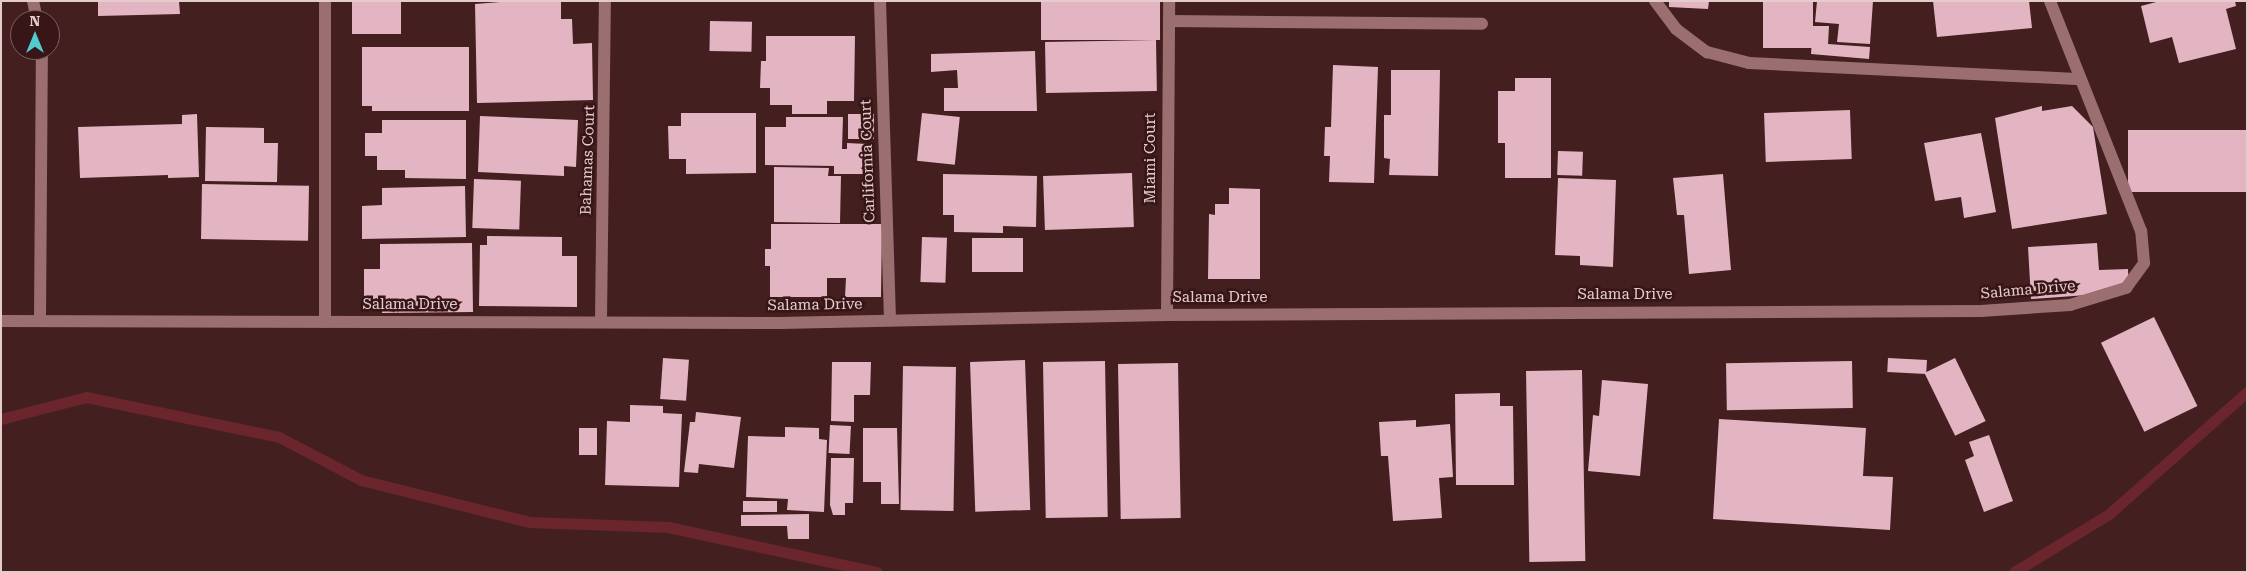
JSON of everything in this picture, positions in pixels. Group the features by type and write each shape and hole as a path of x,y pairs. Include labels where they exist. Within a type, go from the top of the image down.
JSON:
{"street":[{"path":"325,1 325,322"},
{"name":"Bahamas Court","path":"601,320 605,1"},
{"name":"Carlifornia Court","path":"880,1 890,320"},
{"name":"Miami Court","path":"1167,315 1168,1"},
{"path":"1655,1 1676,29 1707,52 1750,63 2081,79"},
{"name":"Salama Drive","path":"1,321 325,322 601,320 780,323 1167,315 1981,311 2070,305 2126,288 2144,263 2141,231 2050,1"},
{"path":"1169,21 1482,24"},
{"path":"40,320 42,60"}],"building":[{"path":"98,1 179,1 180,14 98,16"},
{"path":"352,1 401,1 401,34 352,34"},
{"path":"514,1 561,1 561,19 572,19 573,44 592,43 593,100 477,103 475,4"},
{"path":"1041,1 1160,1 1160,40 1041,40"},
{"path":"1669,1 1709,1 1708,9 1669,7"},
{"path":"1763,1 1813,1 1813,48 1763,48"},
{"path":"1817,1 1873,1 1870,44 1837,42 1839,24 1815,22"},
{"path":"1933,1 2029,1 2032,28 1937,37"},
{"path":"2160,1 2235,1 2236,6 2226,9 2236,49 2179,63 2172,37 2150,43 2141,6"},
{"path":"710,21 752,22 751,52 709,51"},
{"path":"1813,26 1829,26 1828,44 1870,47 1869,59 1811,54"},
{"path":"766,36 855,36 854,101 827,101 827,114 792,114 792,105 770,105 770,88 760,88 761,61 766,61"},
{"path":"1156,40 1157,91 1046,93 1045,42"},
{"path":"362,47 469,47 469,111 372,111 372,106 362,106"},
{"path":"1035,51 1037,111 944,111 944,88 958,88 957,70 931,72 931,54"},
{"path":"1333,65 1378,67 1374,183 1329,182 1330,156 1324,156 1325,127 1331,127"},
{"path":"1391,70 1440,70 1438,176 1389,175 1390,159 1384,158 1384,115 1391,115"},
{"path":"1515,78 1551,78 1551,178 1505,178 1505,143 1498,143 1498,91 1515,91"},
{"path":"2042,106 2042,111 2072,106 2093,127 2107,214 2012,229 1995,118"},
{"path":"1850,110 1852,159 1766,162 1764,113"},
{"path":"681,113 756,113 756,173 686,174 686,159 669,159 668,126 681,126"},
{"path":"922,113 960,117 955,165 917,161"},
{"path":"197,114 199,177 168,178 168,175 80,178 78,127 182,124 182,115"},
{"path":"848,114 874,114 874,139 848,139"},
{"path":"480,116 578,120 576,167 564,166 564,176 478,172"},
{"path":"786,117 843,117 842,149 847,149 847,143 867,144 866,174 834,174 834,166 765,165 765,127 786,127"},
{"path":"382,120 466,120 466,179 405,178 405,170 377,170 377,156 365,156 365,133 382,133"},
{"path":"206,127 264,128 264,143 278,143 277,182 205,181"},
{"path":"2128,130 2247,130 2247,192 2128,192"},
{"path":"1981,133 1996,212 1964,218 1961,197 1935,201 1924,143"},
{"path":"1558,151 1583,152 1582,176 1557,175"},
{"path":"774,167 829,168 828,176 841,176 840,223 774,222"},
{"path":"1132,173 1134,227 1045,230 1043,176"},
{"path":"943,174 1037,176 1036,227 1003,226 1003,233 954,232 954,215 943,215"},
{"path":"1723,174 1731,270 1689,274 1684,215 1677,215 1673,178"},
{"path":"1558,178 1616,180 1613,267 1580,265 1580,256 1555,255"},
{"path":"474,179 521,181 519,230 472,228"},
{"path":"202,184 309,186 308,241 201,239"},
{"path":"465,186 466,237 362,239 362,206 382,205 382,188"},
{"path":"1229,188 1260,189 1260,279 1208,279 1209,214 1215,215 1215,204 1229,204"},
{"path":"771,224 882,224 881,297 845,297 846,278 827,278 827,297 770,297 770,266 765,266 765,249 771,249"},
{"path":"487,236 562,237 562,256 577,256 577,307 479,306 480,245 487,245"},
{"path":"922,237 947,238 945,283 920,282"},
{"path":"972,238 1023,238 1023,272 972,272"},
{"path":"472,243 473,312 382,313 382,304 364,305 364,269 380,269 380,244"},
{"path":"2097,243 2099,270 2128,269 2129,292 2031,299 2028,247"},
{"path":"2154,317 2197,406 2144,432 2101,343"},
{"path":"663,358 689,360 686,401 660,399"},
{"path":"1888,358 1927,360 1926,374 1887,372"},
{"path":"1955,358 1986,421 1955,436 1924,373"},
{"path":"1025,360 1030,510 975,512 970,362"},
{"path":"1105,361 1108,517 1046,518 1043,362"},
{"path":"1852,361 1853,408 1727,410 1726,363"},
{"path":"832,362 871,362 870,395 854,395 854,422 831,421"},
{"path":"1178,363 1181,518 1121,519 1118,364"},
{"path":"903,366 956,367 953,511 900,510"},
{"path":"1582,370 1585,561 1529,562 1526,371"},
{"path":"1602,380 1648,384 1640,476 1588,471 1593,415 1599,416"},
{"path":"1500,393 1500,406 1513,406 1514,485 1456,485 1455,394"},
{"path":"630,405 663,406 663,413 682,414 679,487 605,485 607,421 630,422"},
{"path":"696,412 741,417 734,468 699,464 698,473 684,472 690,422 695,422"},
{"path":"1719,419 1866,428 1863,476 1893,477 1890,530 1713,519"},
{"path":"1416,420 1416,427 1450,424 1453,477 1439,478 1442,518 1393,521 1388,456 1381,456 1379,422"},
{"path":"830,425 851,426 850,454 829,453"},
{"path":"785,427 819,428 819,439 827,440 824,512 787,510 788,499 746,497 748,436 785,437"},
{"path":"579,428 597,428 597,455 579,455"},
{"path":"863,428 897,428 899,504 881,504 881,482 863,482"},
{"path":"1989,435 2013,501 1984,512 1965,460 1974,456 1969,442"},
{"path":"831,458 854,458 853,503 845,503 845,515 833,515 830,505"},
{"path":"743,501 777,501 777,512 743,512"},
{"path":"809,514 809,539 788,539 787,526 741,526 741,515"}],"waterway":[{"path":"2014,572 2109,514 2247,392"},
{"path":"1,419 86,397 279,437 361,480 529,522 668,527 877,572"}]}
